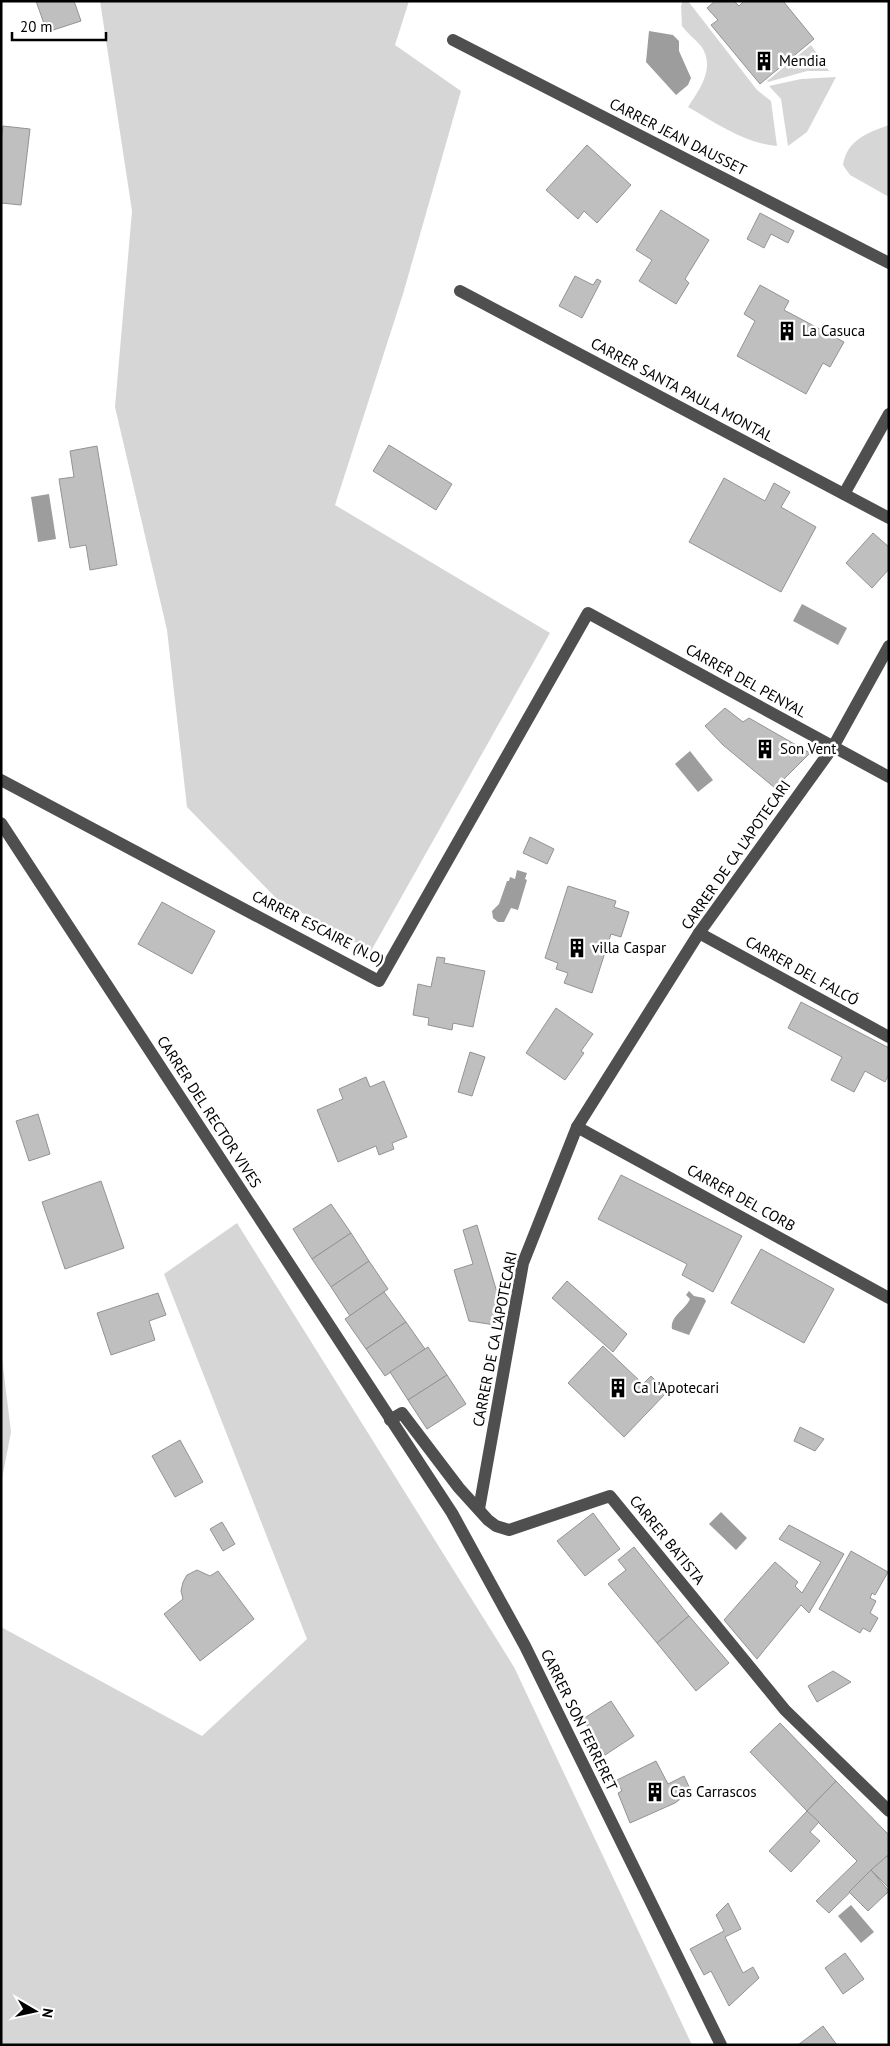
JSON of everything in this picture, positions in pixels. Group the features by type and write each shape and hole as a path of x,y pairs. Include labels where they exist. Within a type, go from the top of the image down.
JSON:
{"street":[{"name":"CARRER JEAN DAUSSET","path":"453,40 889,263"},
{"name":"CARRER SANTA PAULA MONTAL","path":"460,292 889,518"},
{"path":"844,494 889,414"},
{"name":"CARRER DEL PENYAL","path":"588,613 889,777"},
{"name":"CARRER ESCAIRE (N.O)","path":"1,780 379,981 588,613"},
{"name":"CARRER DE CA L'APOTECARI","path":"479,1509 523,1263 577,1128 699,933 833,747 889,646"},
{"name":"CARRER DEL RECTOR VIVES","path":"1,823 390,1420"},
{"name":"CARRER DEL FALCÓ","path":"699,933 889,1037"},
{"name":"CARRER DEL CORB","path":"577,1128 889,1298"},
{"name":"CARRER BATISTA","path":"390,1420 402,1413 459,1488 496,1526 509,1530 610,1496 785,1710 889,1812"},
{"name":"CARRER SON FERRERET","path":"390,1420 452,1513 525,1646 721,2045"}],"shaded area":[{"path":"100,1 409,1 395,45 461,91 403,294 335,505 550,633 371,951 277,899 187,807 167,630 115,407 132,211"},
{"path":"683,1 688,1 757,90 771,101 777,146 742,137 688,107 705,78 707,62 701,46 682,26 681,6"},
{"path":"649,31 673,35 679,41 679,51 691,78 688,85 676,95 646,62"},
{"path":"811,45 829,71 807,71 767,81"},
{"path":"836,77 807,132 788,146 781,99 769,86 801,79"},
{"path":"889,125 889,197 850,175 843,165 845,156 854,143 873,131"},
{"path":"49,494 56,539 38,542 31,497"},
{"path":"802,604 847,628 838,645 793,621"},
{"path":"690,751 713,780 698,792 675,764"},
{"path":"517,870 527,873 525,879 527,880 518,910 511,908 504,922 498,922 493,918 492,911 499,904 507,881 509,881 510,877 515,879"},
{"path":"237,1223 514,1667 692,2045 1,2045 1,1627 202,1736 307,1639 164,1274"},
{"path":"689,1291 694,1296 704,1298 706,1301 689,1335 672,1329 672,1324 675,1317 690,1299 686,1295"},
{"path":"1,1350 11,1432 1,1484"},
{"path":"721,1512 747,1538 736,1550 709,1524"},
{"path":"851,1905 874,1932 861,1943 838,1916"}],"building":[{"path":"36,1 74,1 81,21 47,32"},
{"name":"Mendia","path":"715,1 734,1 739,6 744,1 783,1 814,39 760,84 711,25 718,20 707,8"},
{"path":"3,126 30,129 21,205 1,203 1,141"},
{"path":"587,145 631,185 597,223 584,211 578,219 546,190"},
{"path":"661,210 709,240 685,279 689,283 676,304 639,281 652,260 636,250"},
{"path":"760,213 794,231 788,243 771,234 764,248 747,239"},
{"path":"575,276 593,285 597,279 601,281 582,318 559,306"},
{"name":"La Casuca","path":"760,285 789,301 784,310 844,342 830,367 823,363 806,394 737,356 755,321 744,314"},
{"path":"389,445 452,484 436,510 373,471"},
{"path":"97,446 117,565 90,570 86,545 70,548 59,479 74,477 70,451"},
{"path":"724,478 765,501 774,483 790,492 781,507 816,527 781,592 689,542"},
{"path":"873,533 889,547 889,569 872,588 846,563"},
{"name":"Son Vent","path":"725,708 743,722 749,718 810,753 775,788 723,745 705,726"},
{"path":"530,837 554,849 547,864 523,853"},
{"name":"villa Caspar","path":"568,886 616,901 614,907 629,912 621,937 611,934 592,993 564,983 568,973 556,969 558,963 545,958"},
{"path":"162,902 215,931 192,974 138,944"},
{"path":"437,957 445,958 444,963 485,971 473,1027 453,1023 452,1030 428,1025 429,1018 413,1015 418,984 431,987"},
{"path":"801,1002 889,1048 889,1074 885,1082 865,1071 854,1092 831,1080 842,1057 788,1028"},
{"path":"556,1008 593,1034 581,1051 584,1053 565,1080 526,1053"},
{"path":"470,1052 485,1057 472,1096 458,1092"},
{"path":"366,1077 370,1087 384,1081 407,1137 392,1143 394,1149 379,1155 376,1146 338,1162 317,1110 343,1099 339,1089"},
{"path":"38,1114 50,1154 29,1161 16,1121"},
{"path":"621,1175 742,1236 713,1292 682,1275 687,1264 598,1219"},
{"path":"101,1181 124,1248 65,1269 42,1202"},
{"path":"331,1204 351,1233 312,1259 293,1229"},
{"path":"477,1225 499,1299 495,1325 469,1321 454,1270 473,1264 463,1230"},
{"path":"351,1233 369,1261 331,1287 312,1259"},
{"path":"761,1249 834,1289 804,1343 731,1303"},
{"path":"369,1261 388,1289 350,1316 331,1287"},
{"path":"567,1281 627,1334 613,1352 552,1298"},
{"path":"384,1292 406,1322 366,1349 345,1319"},
{"path":"158,1293 166,1315 149,1321 155,1340 111,1355 97,1313"},
{"path":"406,1322 425,1349 385,1376 366,1349"},
{"name":"Ca l'Apotecari","path":"603,1346 643,1384 651,1376 667,1392 624,1437 568,1383"},
{"path":"428,1347 447,1375 408,1400 390,1372"},
{"path":"447,1375 466,1404 427,1429 408,1400"},
{"path":"800,1427 824,1439 815,1451 794,1441"},
{"path":"180,1440 203,1482 175,1497 152,1456"},
{"path":"593,1513 620,1549 585,1576 557,1541"},
{"path":"222,1522 235,1544 223,1551 210,1529"},
{"path":"789,1525 844,1554 809,1613 801,1605 757,1659 724,1620 775,1562 798,1582 795,1586 802,1593 821,1562 779,1539"},
{"path":"634,1547 689,1616 657,1643 608,1584 626,1570 618,1560"},
{"path":"851,1551 888,1572 875,1595 872,1593 870,1598 876,1601 870,1613 878,1618 870,1632 863,1628 860,1633 819,1609"},
{"path":"197,1570 210,1576 218,1571 254,1619 200,1661 164,1614 183,1599 181,1591 183,1582 187,1575"},
{"path":"689,1616 729,1663 696,1691 657,1643"},
{"path":"833,1671 851,1682 817,1702 808,1686"},
{"path":"611,1701 634,1736 605,1755 583,1719"},
{"path":"780,1723 836,1781 807,1811 750,1752"},
{"name":"Cas Carrascos","path":"656,1761 668,1784 684,1776 691,1791 675,1803 630,1823 618,1793 622,1791 617,1780"},
{"path":"836,1781 889,1835 889,1854 829,1913 816,1901 857,1861 807,1811"},
{"path":"807,1811 819,1822 810,1832 820,1841 791,1872 769,1851"},
{"path":"887,1856 889,1858 889,1888 871,1870"},
{"path":"871,1870 889,1891 868,1911 849,1892"},
{"path":"728,1903 741,1929 725,1937 743,1973 753,1967 759,1978 729,2006 711,1971 704,1975 690,1949 724,1931 716,1915"},
{"path":"845,1953 864,1979 843,1994 825,1968"},
{"path":"823,2026 837,2045 798,2045"}],"place":[{"name":"Mendia","path":"764,61"},
{"name":"La Casuca","path":"787,331"},
{"name":"Son Vent","path":"765,749"},
{"name":"villa Caspar","path":"577,948"},
{"name":"Ca l'Apotecari","path":"618,1388"},
{"name":"Cas Carrascos","path":"655,1792"}]}
